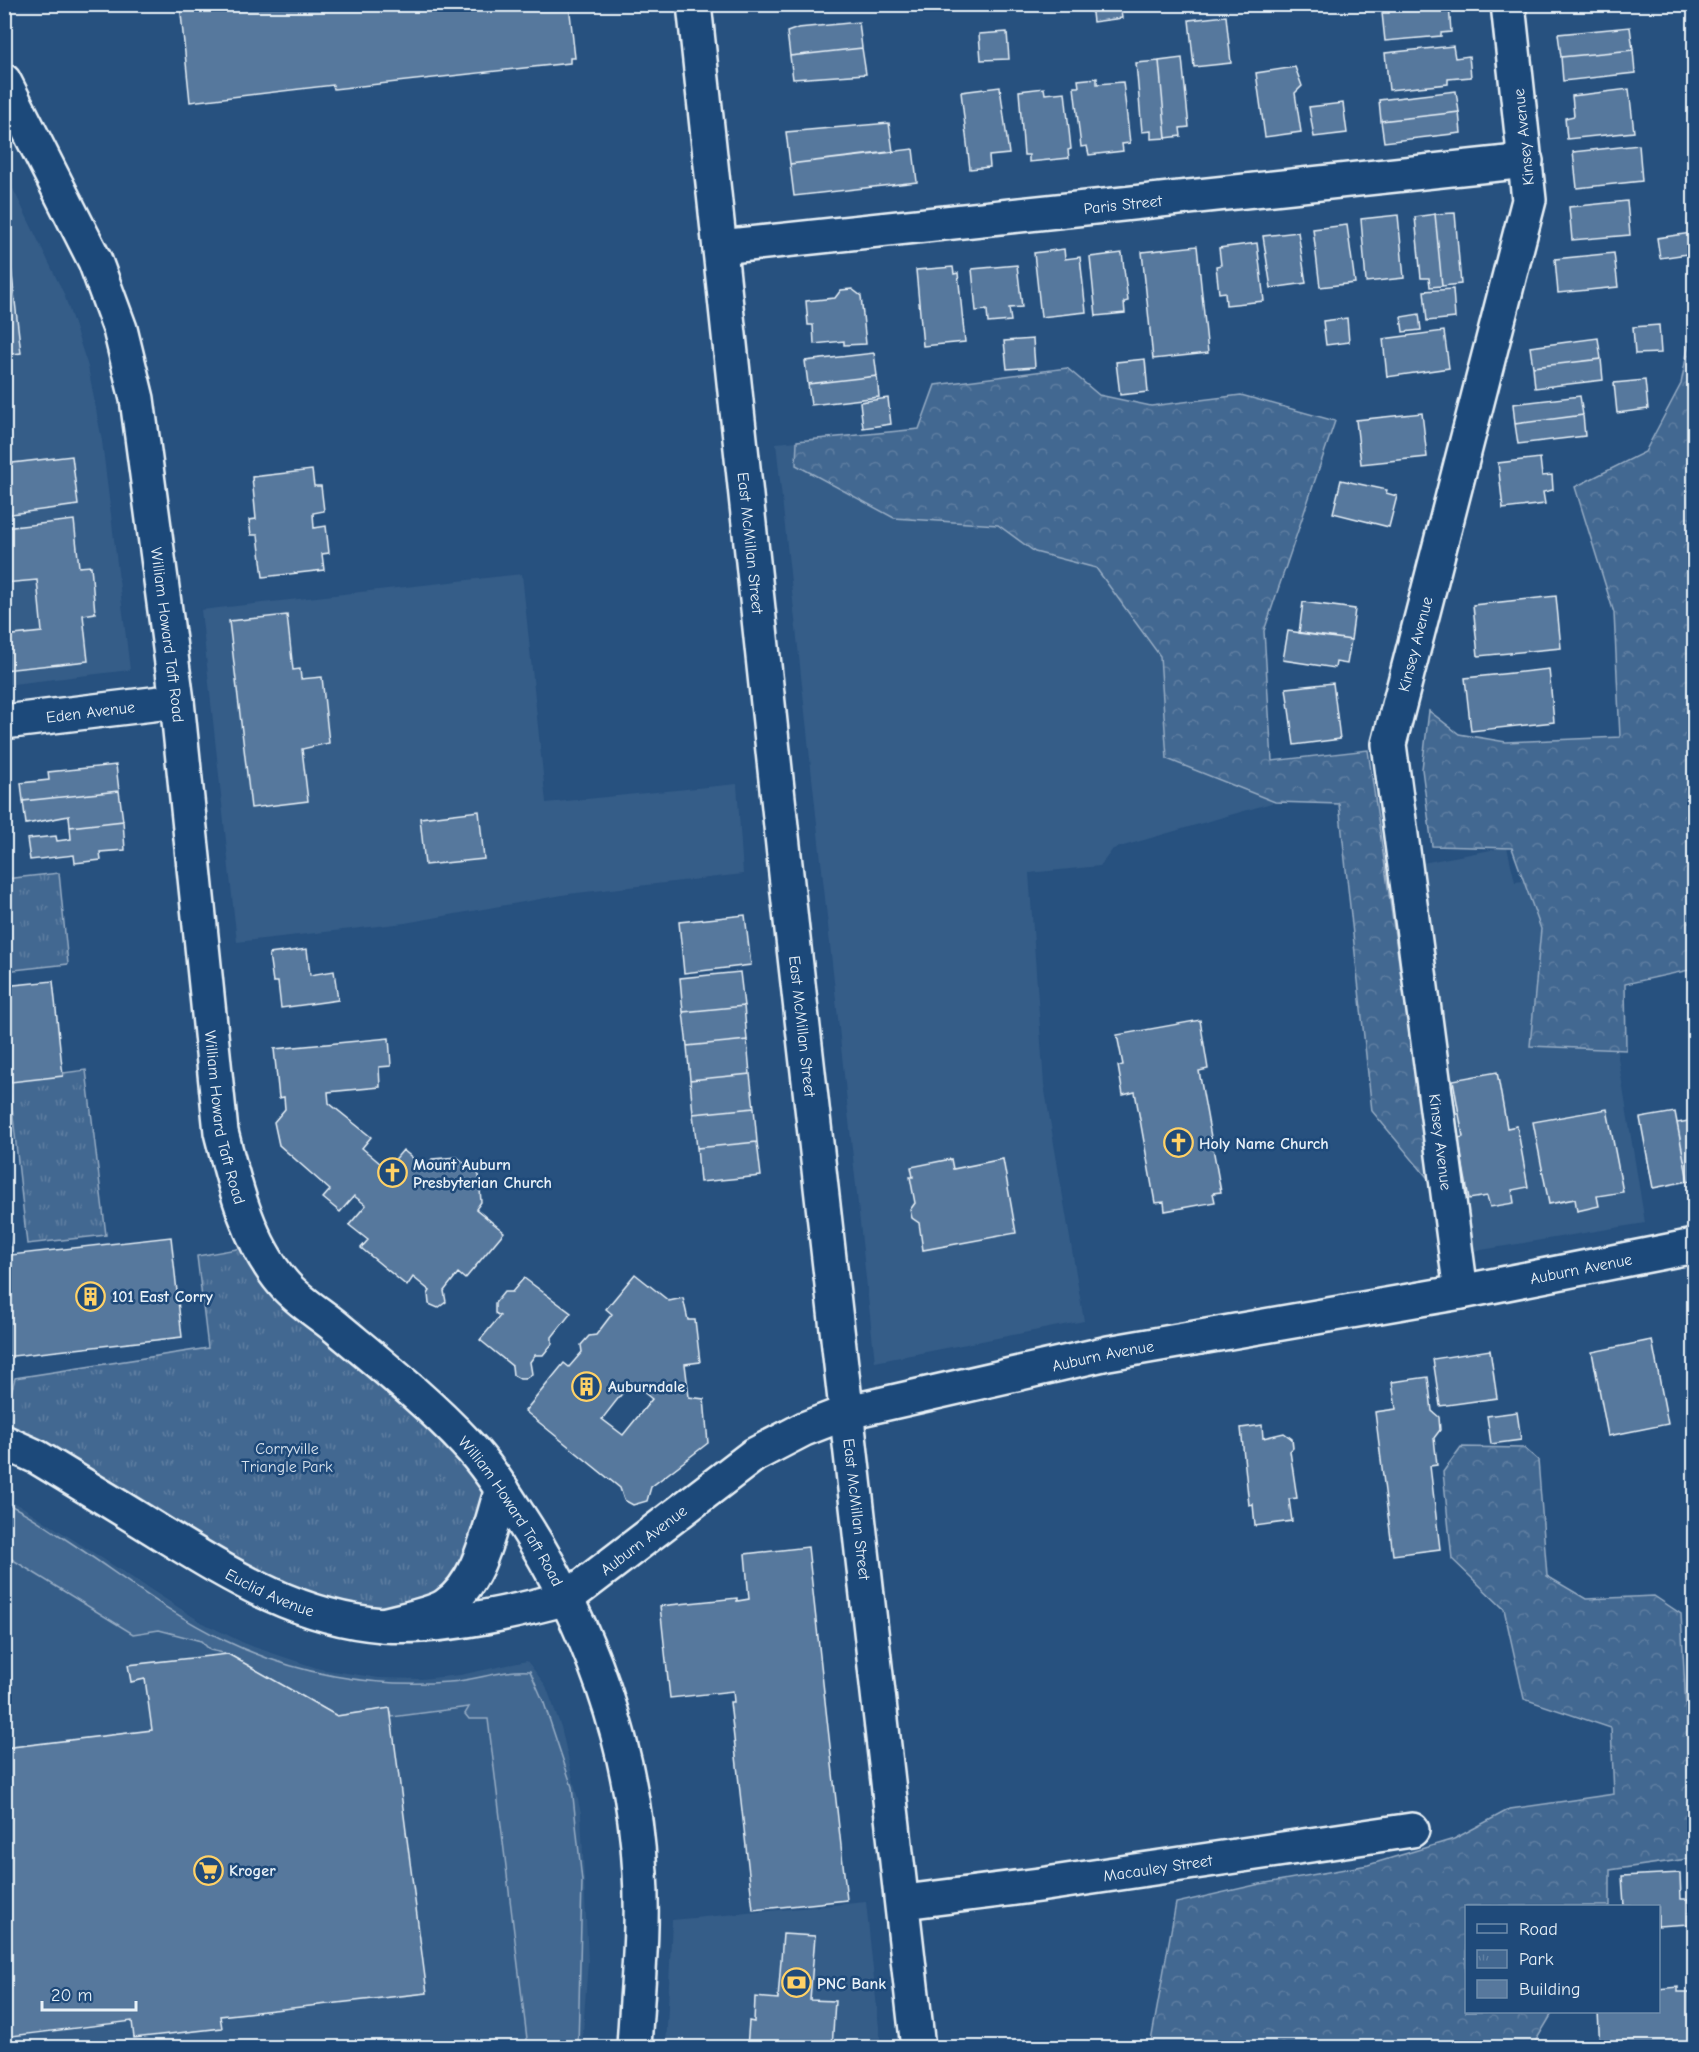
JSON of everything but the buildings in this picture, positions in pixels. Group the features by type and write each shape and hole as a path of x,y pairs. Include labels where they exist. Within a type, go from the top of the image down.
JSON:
{"main road":[{"name":"East McMillan Street","path":"694,4 793,932 904,1902 918,2048"},
{"name":"Kinsey Avenue","path":"1461,1292 1389,744 1529,200 1508,4"},
{"name":"William Howard Taft Road","path":"4,81 95,261 120,329 137,399 177,701 221,1132 236,1190 259,1245 283,1283 467,1444 502,1489 545,1555 567,1598 606,1693 625,1763 637,1834 641,1906 634,2048"},
{"name":"Paris Street","path":"720,248 1526,161"},
{"name":"Eden Avenue","path":"4,722 177,701"},
{"name":"Auburn Avenue","path":"567,1598 754,1455 804,1429 848,1412 1108,1353 1461,1292 1695,1246"},
{"name":"Euclid Avenue","path":"4,1443 37,1457 238,1580 293,1605 337,1618 383,1625 505,1615 567,1598"},
{"path":"383,1625 444,1607 462,1590 474,1573 502,1489"},
{"name":"Macauley Street","path":"904,1902 1051,1884 1412,1830"}],"shaded area":[{"path":"4,170 64,294 88,367 102,441 130,670 5,685"},
{"path":"797,441 894,518 998,525 1035,552 1096,568 1160,656 1168,759 1275,802 1113,849 1100,866 1029,873 1044,1085 1084,1321 875,1362 776,443"},
{"path":"522,574 546,803 737,784 743,874 568,894 405,923 237,942 201,610"},
{"path":"1507,847 1515,882 1588,873 1645,1223 1469,1252 1422,863"},
{"path":"4,1499 21,1506 201,1622 248,1645 320,1669 379,1678 421,1679 460,1675 527,1661 546,1686 561,1727 581,1813 588,1961 582,2047 5,2047"},
{"path":"866,1902 881,2047 666,2048 672,1920"}],"green space":[{"path":"1694,317 1694,969 1625,984 1626,1050 1530,1046 1541,929 1512,848 1432,846 1422,769 1429,711 1459,734 1506,742 1620,737 1614,613 1575,487 1645,452 1681,384"},
{"path":"1067,368 1099,395 1151,406 1241,395 1335,421 1264,631 1272,761 1368,750 1431,1182 1372,1111 1339,804 1275,802 1167,759 1160,656 1096,568 1035,552 998,525 894,518 796,465 797,441 919,429 935,385"},
{"path":"59,873 68,964 5,971 5,879"},
{"path":"86,1070 106,1235 27,1244 9,1080"},
{"name":"Corryville Triangle Park","path":"259,1245 502,1489 443,1607 337,1618 5,1442 5,1415 15,1378 208,1348 197,1256"},
{"path":"1461,1447 1524,1448 1538,1460 1547,1576 1586,1599 1654,1596 1681,1614 1694,1858 1610,1870 1610,1905 1465,1905 1465,2013 1552,2013 1532,2047 1150,2047 1176,1903 1260,1884 1368,1865 1454,1839 1510,1809 1614,1794 1611,1728 1524,1699 1504,1609 1452,1559 1443,1472"},
{"path":"4,1503 33,1518 181,1617 224,1640 278,1662 334,1676 392,1683 449,1682 530,1671 544,1703 572,1787 582,1881 578,2047 528,2047 488,1719 469,1719 465,1714 469,1707 392,1717 390,1708 337,1716 228,1654 210,1650 201,1641 159,1630 133,1634 5,1555"}],"place":[{"name":"Holy Name Church","path":"1178,1143"},
{"name":"Mount Auburn Presbyterian Church","path":"392,1173"},
{"name":"101 East Corry","path":"91,1296"},
{"name":"Auburndale","path":"587,1386"},
{"name":"Kroger","path":"208,1870"},
{"name":"PNC Bank","path":"796,1983"}]}
